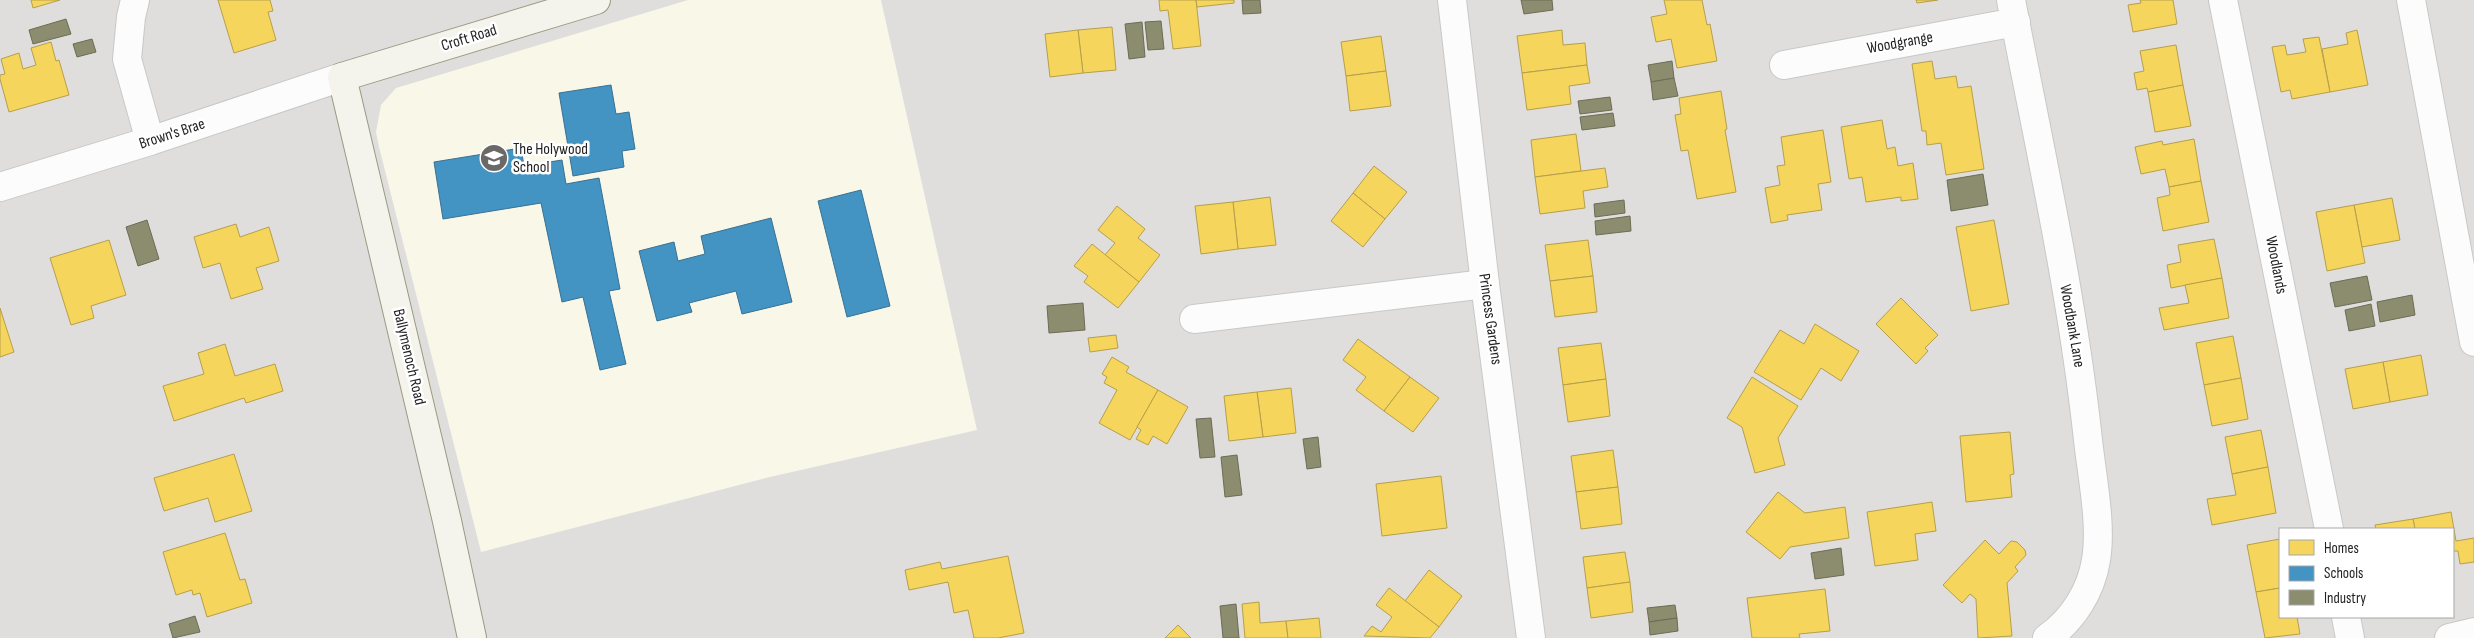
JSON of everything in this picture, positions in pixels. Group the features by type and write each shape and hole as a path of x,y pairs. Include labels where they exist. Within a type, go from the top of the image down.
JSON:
{"street":[{"path":"135,0 130,17 127,59 150,141"},
{"name":"Princess Gardens","path":"1452,0 1485,284 1531,638"},
{"name":"Woodlands","path":"2223,0 2329,528"},
{"path":"2411,0 2474,342"},
{"name":"Croft Road","path":"342,76 590,1"},
{"name":"Woodgrange","path":"1784,65 2014,11"},
{"name":"Woodbank Lane","path":"2014,11 2081,377 2098,540 2092,579 2083,597 2071,616 2047,638"},
{"name":"Brown's Brae","path":"0,187 150,141 342,76"},
{"name":"Ballymenoch Road","path":"342,76 447,520 472,638"},
{"path":"1194,319 1485,284"},
{"path":"2346,618 2350,638"},
{"path":"2449,638 2474,632"}],"shaded area":[{"path":"0,0 2474,0 2474,638 0,638"},
{"path":"688,0 881,0 977,430 770,477 481,552 379,147 376,132 381,105 396,88"}],"building: Homes":[{"path":"31,0 60,0 33,8"},
{"path":"218,0 270,0 273,11 268,12 276,40 234,53"},
{"path":"1159,0 1196,0 1201,46 1173,49 1168,10 1160,11"},
{"path":"1196,0 1234,0 1234,3 1197,7"},
{"path":"1664,0 1702,0 1707,25 1710,24 1717,61 1677,68 1671,39 1656,42 1651,17 1667,14"},
{"path":"1916,0 1938,0 1917,3"},
{"path":"2140,0 2173,0 2177,24 2133,32 2128,5 2141,3"},
{"path":"1112,27 1116,70 1083,73 1078,30"},
{"path":"1078,30 1083,73 1050,77 1045,34"},
{"path":"1562,30 1563,45 1585,43 1587,65 1522,73 1517,36"},
{"path":"2357,30 2368,85 2330,92 2322,49 2348,44 2346,33"},
{"path":"1381,36 1386,71 1346,76 1341,42"},
{"path":"2319,37 2330,92 2292,99 2290,90 2281,92 2272,47 2285,45 2287,55 2306,52 2303,39"},
{"path":"51,42 56,61 59,60 69,95 9,112 0,79 0,75 5,74 1,59 19,53 23,69 36,65 31,48"},
{"path":"2176,45 2183,85 2148,92 2147,88 2137,90 2134,73 2144,71 2140,51"},
{"path":"1932,61 1935,79 1956,76 1958,88 1971,86 1984,169 1946,175 1941,143 1927,145 1926,131 1922,131 1912,64"},
{"path":"1587,65 1590,83 1569,86 1571,104 1527,110 1522,73"},
{"path":"1386,71 1391,106 1350,111 1346,76"},
{"path":"2183,85 2191,126 2155,132 2148,92"},
{"path":"1721,91 1727,129 1725,130 1736,192 1697,199 1688,150 1681,151 1675,115 1681,114 1679,98"},
{"path":"1882,120 1887,149 1895,147 1898,166 1913,163 1918,199 1901,201 1901,197 1866,202 1862,177 1849,179 1841,127"},
{"path":"1823,130 1831,182 1818,184 1822,210 1787,215 1788,220 1771,223 1765,188 1780,185 1777,166 1785,165 1781,137"},
{"path":"1576,134 1581,171 1535,177 1531,140"},
{"path":"2194,139 2201,181 2169,187 2165,169 2141,174 2135,147 2162,141 2163,145"},
{"path":"1374,166 1407,192 1385,219 1353,193"},
{"path":"1605,168 1608,187 1583,191 1585,208 1540,214 1535,177"},
{"path":"2201,181 2209,222 2163,231 2157,198 2170,195 2169,187"},
{"path":"1353,193 1385,219 1363,247 1331,221"},
{"path":"1270,197 1276,245 1238,249 1233,202"},
{"path":"2392,198 2400,240 2362,247 2354,205"},
{"path":"1233,202 1238,249 1201,254 1195,206"},
{"path":"2354,205 2365,263 2327,271 2316,212"},
{"path":"1117,206 1145,229 1138,238 1160,255 1139,282 1105,255 1115,243 1098,230"},
{"path":"1994,220 2009,304 1971,311 1956,227"},
{"path":"236,224 240,237 269,227 279,261 256,268 263,289 231,299 220,263 203,268 194,237"},
{"path":"2214,239 2222,278 2171,288 2167,265 2181,262 2178,245"},
{"path":"109,240 126,295 91,306 94,318 71,325 50,258"},
{"path":"1588,240 1593,276 1550,281 1545,245"},
{"path":"1092,244 1139,282 1118,308 1084,282 1088,276 1074,266"},
{"path":"1593,276 1597,312 1555,317 1550,281"},
{"path":"2222,278 2229,318 2164,330 2159,308 2189,303 2185,285"},
{"path":"1901,298 1938,335 1925,348 1928,351 1916,364 1876,324"},
{"path":"0,308 14,352 0,357"},
{"path":"1815,324 1859,351 1841,381 1821,368 1801,400 1754,372 1780,330 1804,344"},
{"path":"1116,335 1118,348 1090,352 1088,338"},
{"path":"2233,336 2241,378 2204,385 2196,343"},
{"path":"1358,339 1410,377 1384,411 1356,390 1366,377 1343,360"},
{"path":"1601,343 1606,379 1563,385 1558,348"},
{"path":"225,344 235,376 275,364 283,391 246,403 244,398 174,421 163,386 204,374 198,353"},
{"path":"2421,355 2428,395 2390,402 2383,362"},
{"path":"1112,357 1129,367 1126,372 1158,390 1130,440 1099,423 1117,390 1104,383 1107,377 1102,374"},
{"path":"2383,362 2390,402 2353,409 2345,369"},
{"path":"1410,377 1439,398 1413,432 1384,411"},
{"path":"1752,377 1798,406 1778,438 1785,465 1755,473 1742,427 1727,418"},
{"path":"2241,378 2248,419 2212,426 2204,385"},
{"path":"1606,379 1610,416 1568,422 1563,385"},
{"path":"1291,388 1296,433 1263,437 1257,392"},
{"path":"1158,390 1188,407 1167,444 1153,436 1148,445 1136,439 1141,430 1137,427"},
{"path":"1257,392 1263,437 1229,441 1224,396"},
{"path":"2261,430 2268,467 2232,474 2225,437"},
{"path":"2010,432 2014,474 2010,475 2012,497 1966,502 1960,436"},
{"path":"1613,450 1618,487 1576,492 1571,456"},
{"path":"234,454 252,511 215,522 208,498 164,511 154,478"},
{"path":"2268,467 2276,513 2212,525 2207,499 2236,495 2232,474"},
{"path":"1441,476 1447,528 1382,536 1376,484"},
{"path":"1618,487 1622,524 1581,529 1576,492"},
{"path":"1778,492 1805,513 1845,507 1849,538 1790,547 1780,559 1746,532"},
{"path":"1932,502 1936,531 1915,534 1918,560 1875,566 1867,512"},
{"path":"2451,512 2454,528 2415,528 2413,519"},
{"path":"2413,519 2415,528 2376,528 2375,525"},
{"path":"2454,529 2456,541 2474,538 2474,562 2460,564 2458,551 2454,551"},
{"path":"225,533 240,580 245,579 252,603 207,617 200,593 193,595 192,590 176,595 163,552"},
{"path":"2279,539 2279,588 2256,592 2247,545"},
{"path":"1985,540 1999,554 2011,541 2017,542 2025,550 2026,555 2015,567 2018,571 2007,583 2012,636 1978,638 1976,599 1970,594 1962,603 1943,585"},
{"path":"1625,552 1630,582 1587,588 1583,557"},
{"path":"1008,556 1024,633 998,638 974,638 968,610 954,613 948,582 909,590 905,570 940,562 942,569"},
{"path":"1429,570 1462,596 1439,627 1405,601"},
{"path":"1630,582 1633,612 1591,618 1587,588"},
{"path":"1389,588 1439,627 1430,638 1364,636 1372,626 1381,632 1392,617 1376,605"},
{"path":"2279,588 2279,618 2297,618 2300,634 2265,638 2256,592"},
{"path":"1825,589 1830,631 1799,634 1800,638 1752,638 1747,598"},
{"path":"1259,602 1260,623 1286,621 1288,638 1245,638 1242,604"},
{"path":"1319,618 1321,638 1288,638 1286,621"},
{"path":"1178,625 1191,638 1165,638"}],"building: Schools":[{"path":"611,85 616,114 629,112 635,149 622,151 624,167 573,176 559,93"},
{"path":"521,148 524,166 562,160 566,184 599,178 620,289 609,291 626,364 600,370 583,297 562,302 541,203 443,219 434,162"},
{"path":"861,190 890,306 847,317 818,201"},
{"path":"771,218 792,302 742,314 736,291 689,303 692,312 657,321 639,251 674,242 678,261 705,254 701,236"}],"building: Industry":[{"path":"1242,0 1260,0 1261,13 1243,14"},
{"path":"1521,0 1552,0 1553,10 1524,14"},
{"path":"66,19 71,34 33,44 29,30"},
{"path":"1161,21 1164,49 1148,50 1145,22"},
{"path":"1142,22 1145,57 1129,59 1125,24"},
{"path":"92,39 96,52 77,57 73,44"},
{"path":"1672,61 1674,78 1651,82 1648,65"},
{"path":"1674,78 1678,96 1653,100 1651,82"},
{"path":"1610,97 1612,110 1580,114 1578,101"},
{"path":"1613,113 1615,126 1582,130 1580,117"},
{"path":"1983,174 1988,205 1951,211 1947,180"},
{"path":"1624,200 1625,213 1595,217 1594,204"},
{"path":"1630,216 1631,231 1596,235 1595,221"},
{"path":"147,220 159,259 138,266 126,227"},
{"path":"2367,276 2372,300 2335,307 2330,283"},
{"path":"2412,295 2415,315 2380,322 2377,302"},
{"path":"1083,303 1085,330 1049,333 1047,306"},
{"path":"2371,304 2375,326 2349,331 2345,310"},
{"path":"1211,418 1215,457 1200,458 1196,419"},
{"path":"1318,437 1321,467 1307,469 1303,439"},
{"path":"1237,455 1242,495 1225,497 1221,457"},
{"path":"1841,548 1844,575 1815,579 1811,553"},
{"path":"1236,604 1239,638 1223,638 1220,606"},
{"path":"1675,605 1677,618 1649,622 1647,608"},
{"path":"195,616 200,632 173,638 169,624"},
{"path":"1677,618 1678,631 1650,635 1649,622"}],"place":[{"name":"The Holywood School","path":"494,158"}]}
